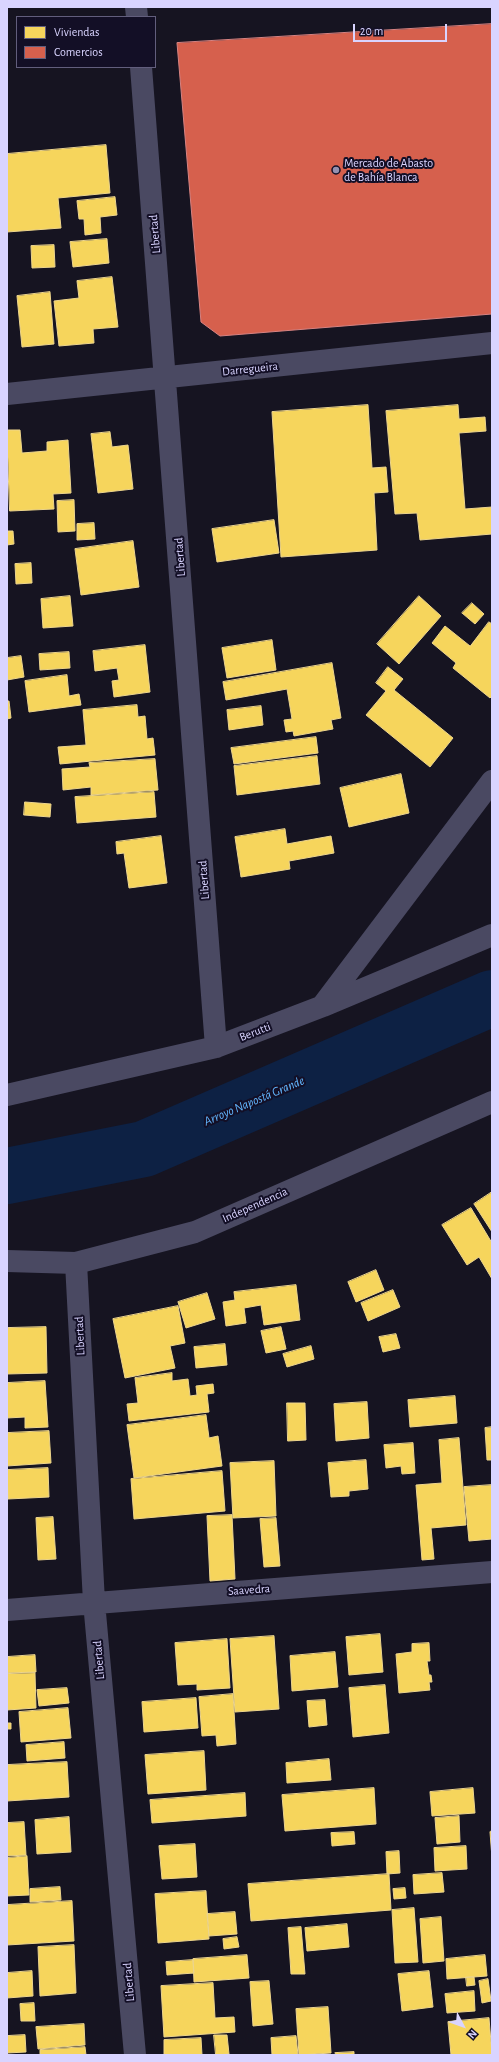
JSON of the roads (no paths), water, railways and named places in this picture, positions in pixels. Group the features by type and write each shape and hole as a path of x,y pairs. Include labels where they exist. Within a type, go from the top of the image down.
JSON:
{"street":[{"name":"Libertad","path":"141,68 216,1047"},
{"name":"Darregueira","path":"7,394 492,343"},
{"path":"322,1006 492,781"},
{"name":"Berutti","path":"7,1095 216,1047 322,1006 492,935"},
{"name":"Independencia","path":"7,1261 76,1263 195,1232 492,1102"},
{"name":"Libertad","path":"76,1263 94,1602 135,2055"},
{"name":"Saavedra","path":"7,1610 492,1572"}],"waterway":[{"name":"Arroyo Napostá Grande","path":"7,1176 144,1149 492,998"}],"place":[{"name":"Mercado de Abasto de Bahía Blanca","path":"336,170"}]}
